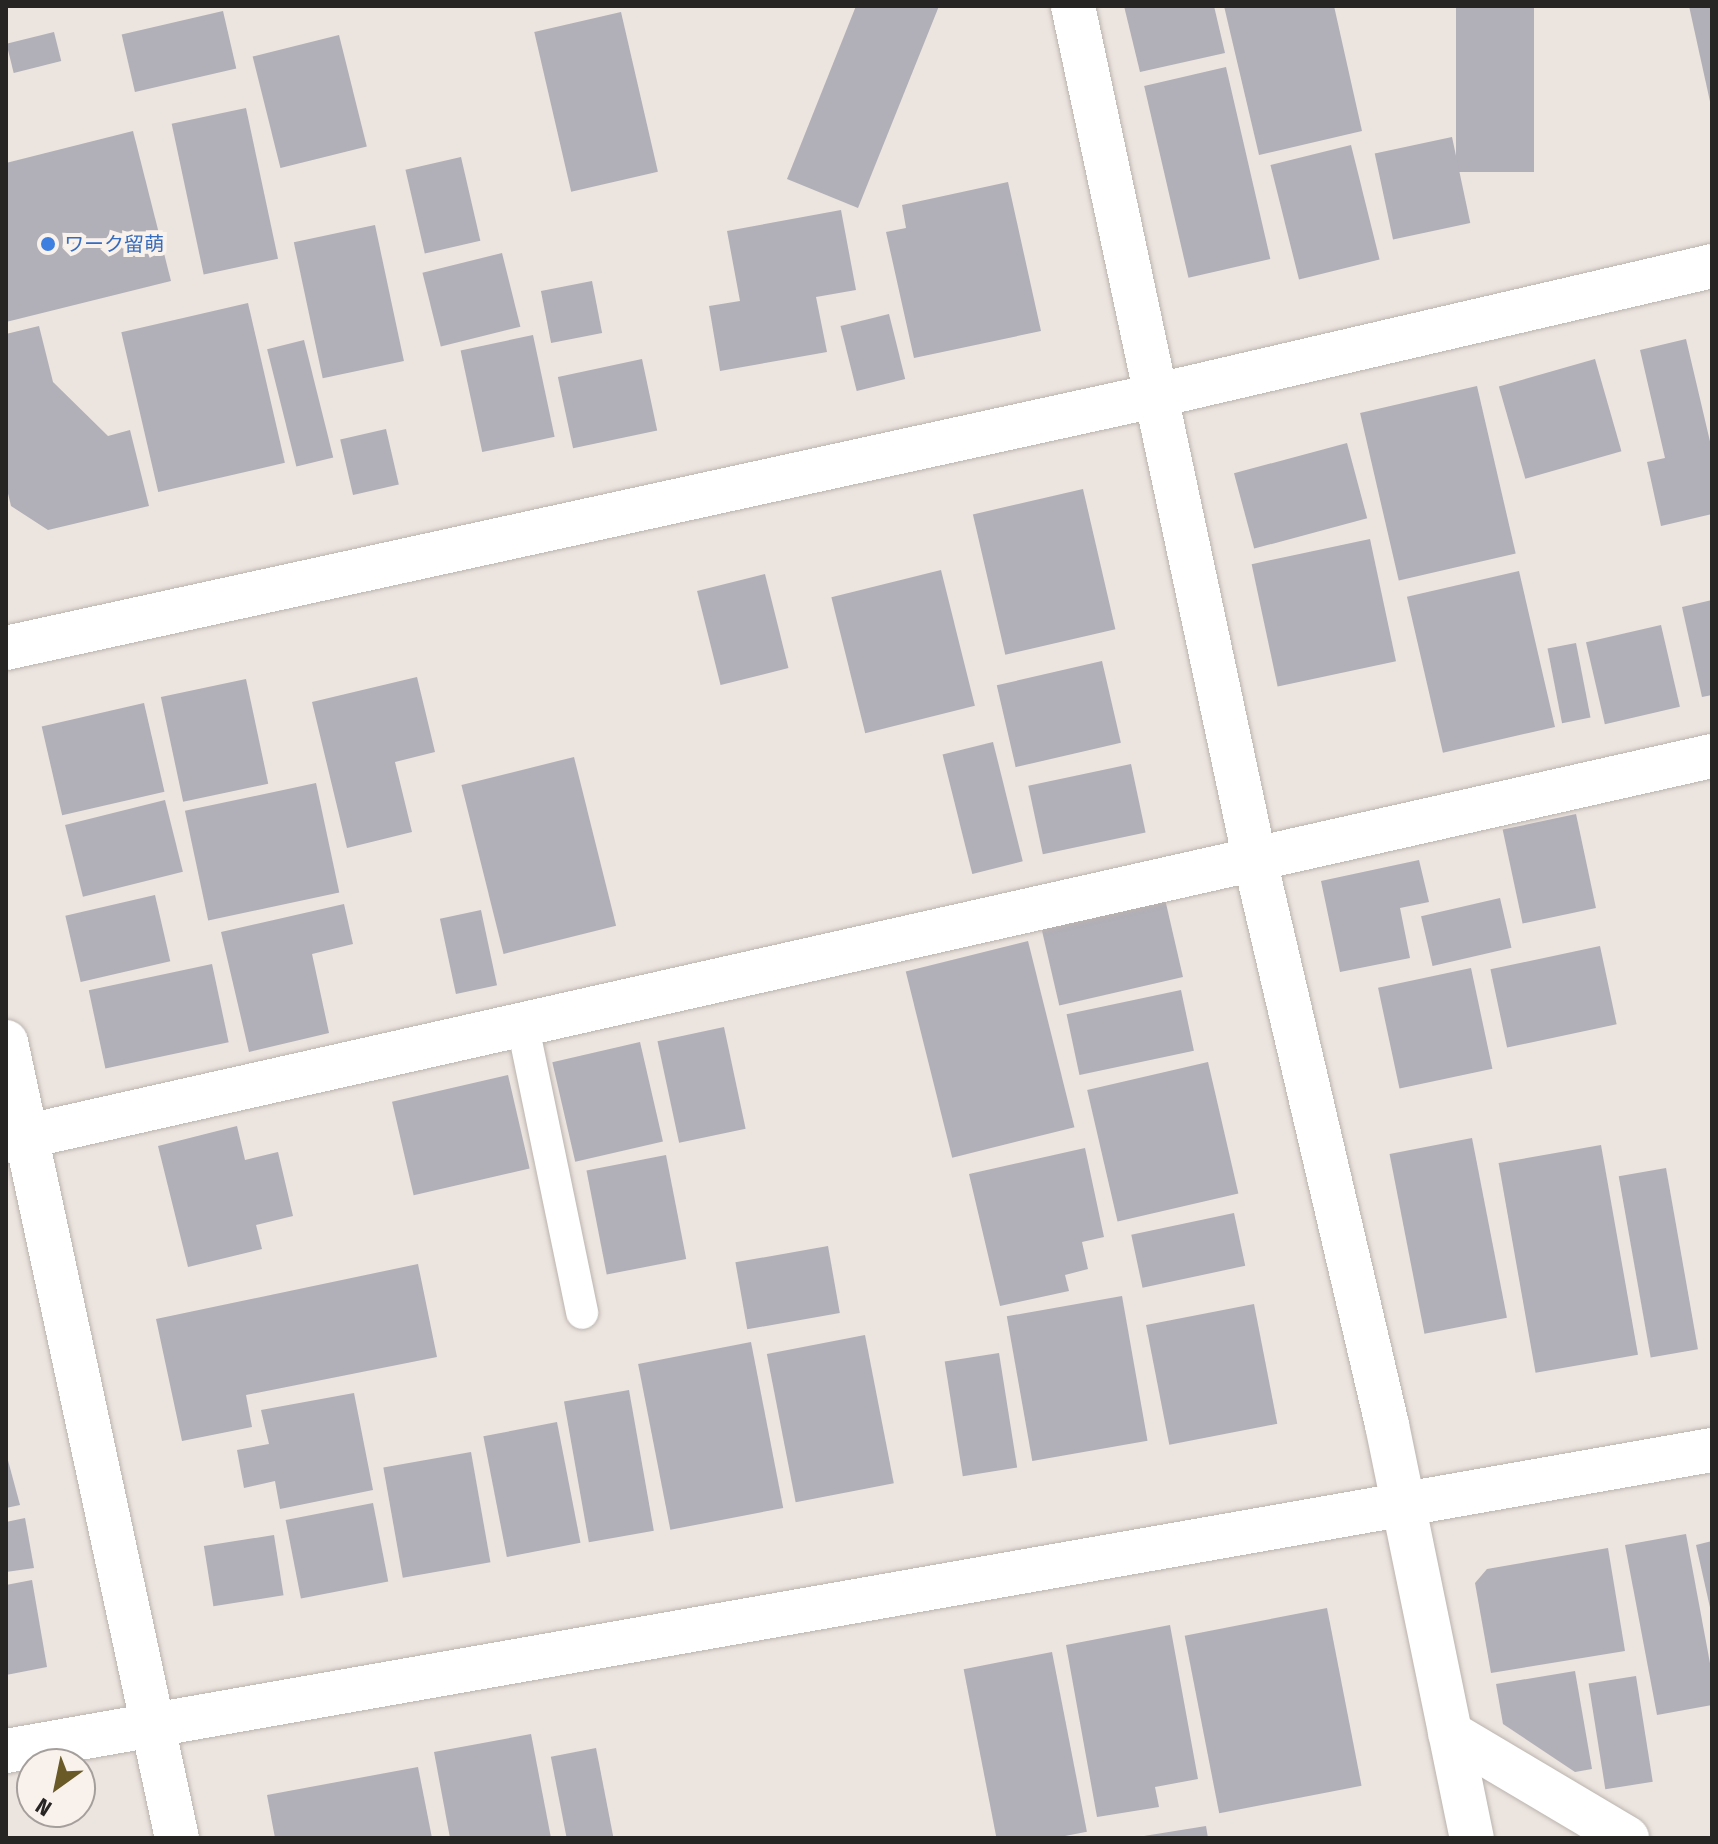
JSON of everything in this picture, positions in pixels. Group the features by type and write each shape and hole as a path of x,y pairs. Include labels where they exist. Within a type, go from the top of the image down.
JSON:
{"street":[{"path":"1073,6 1254,856 1404,1507 1472,1838"},
{"path":"6,648 1154,396 1712,266"},
{"path":"17,1138 1254,856 1712,756"},
{"path":"6,1042 17,1138 177,1838"},
{"path":"6,1751 1404,1507 1712,1450"},
{"path":"1450,1733 1627,1838"}],"lane":[{"path":"522,1022 582,1313"}],"building":[{"path":"856,6 939,6 858,208 787,179"},
{"path":"1124,6 1214,6 1225,53 1140,72"},
{"path":"1224,6 1334,6 1362,131 1259,155"},
{"path":"1456,6 1534,6 1534,172 1456,172"},
{"path":"1689,6 1712,6 1712,106 1711,106"},
{"path":"223,11 236,68 135,92 122,34"},
{"path":"621,12 658,172 571,192 534,32"},
{"path":"54,32 61,61 14,73 6,44"},
{"path":"339,35 367,147 280,168 253,57"},
{"path":"1226,67 1270,259 1188,278 1144,86"},
{"path":"246,108 278,259 204,274 172,124"},
{"path":"133,131 171,281 6,322 6,163"},
{"path":"1452,137 1470,223 1393,240 1375,153"},
{"path":"1351,145 1380,259 1299,280 1270,165"},
{"path":"461,157 480,241 425,254 405,170"},
{"path":"1008,182 1041,331 914,358 886,232 906,228 902,205"},
{"path":"841,210 856,290 816,297 827,352 720,371 709,306 740,301 727,231"},
{"path":"375,225 404,361 323,378 294,242"},
{"path":"502,253 520,327 441,347 422,273"},
{"path":"592,281 602,333 551,343 541,291"},
{"path":"248,303 285,463 158,492 121,332"},
{"path":"889,314 905,379 857,391 840,326"},
{"path":"39,326 53,382 108,436 130,430 149,506 48,530 11,506 6,485 6,334"},
{"path":"533,335 555,437 482,452 461,350"},
{"path":"1686,339 1712,450 1712,514 1661,526 1647,462 1665,458 1640,350"},
{"path":"304,340 333,457 296,467 267,349"},
{"path":"642,359 657,430 573,448 558,377"},
{"path":"1595,359 1621,451 1525,479 1499,387"},
{"path":"1477,386 1516,554 1399,581 1360,413"},
{"path":"386,429 399,485 353,495 340,440"},
{"path":"1347,443 1367,518 1254,549 1234,473"},
{"path":"1083,489 1115,629 1005,655 973,514"},
{"path":"1370,539 1396,661 1278,686 1252,564"},
{"path":"941,570 975,706 865,733 831,597"},
{"path":"1519,571 1555,727 1443,753 1407,597"},
{"path":"765,574 788,668 721,685 697,591"},
{"path":"1712,600 1712,695 1702,697 1682,607"},
{"path":"1661,625 1680,707 1605,724 1586,642"},
{"path":"1576,643 1591,718 1562,723 1548,649"},
{"path":"1102,661 1121,743 1016,767 997,685"},
{"path":"417,677 435,752 395,762 412,832 347,848 312,702"},
{"path":"246,679 268,784 183,802 161,697"},
{"path":"144,703 164,792 62,815 42,727"},
{"path":"993,742 1023,861 972,874 943,755"},
{"path":"574,757 616,926 504,954 461,785"},
{"path":"1131,764 1146,832 1043,854 1028,786"},
{"path":"316,783 339,893 208,920 185,811"},
{"path":"165,800 183,872 83,897 65,825"},
{"path":"1576,814 1596,908 1523,923 1503,830"},
{"path":"1419,860 1429,902 1400,908 1410,958 1340,972 1321,881"},
{"path":"155,895 170,961 81,982 65,916"},
{"path":"1500,898 1511,948 1433,966 1421,916"},
{"path":"1165,899 1183,977 1059,1006 1041,928"},
{"path":"344,904 353,944 312,954 329,1033 249,1052 221,932"},
{"path":"481,910 497,985 456,994 440,919"},
{"path":"1028,941 1074,1127 952,1158 906,971"},
{"path":"1600,946 1617,1024 1507,1048 1490,969"},
{"path":"212,964 229,1042 105,1068 89,990"},
{"path":"1471,968 1492,1069 1399,1089 1378,988"},
{"path":"1181,990 1194,1051 1079,1075 1067,1014"},
{"path":"724,1027 746,1129 679,1143 657,1041"},
{"path":"640,1042 663,1141 575,1162 552,1062"},
{"path":"1208,1062 1238,1194 1118,1221 1087,1090"},
{"path":"508,1075 530,1169 414,1195 392,1102"},
{"path":"237,1126 245,1160 278,1152 293,1216 256,1225 262,1249 188,1267 158,1146"},
{"path":"1472,1138 1507,1318 1424,1334 1390,1154"},
{"path":"1601,1145 1638,1355 1536,1373 1499,1163"},
{"path":"1085,1148 1104,1237 1082,1242 1088,1269 1065,1275 1069,1291 1000,1306 969,1174"},
{"path":"666,1155 686,1259 607,1275 586,1170"},
{"path":"1666,1168 1698,1349 1651,1358 1619,1176"},
{"path":"1234,1213 1245,1266 1143,1288 1131,1235"},
{"path":"828,1246 840,1313 747,1329 735,1262"},
{"path":"418,1264 437,1357 246,1395 252,1427 182,1441 156,1319"},
{"path":"1122,1296 1148,1441 1032,1461 1007,1316"},
{"path":"1254,1304 1277,1424 1169,1445 1146,1325"},
{"path":"865,1335 894,1483 796,1502 767,1354"},
{"path":"751,1342 783,1508 670,1530 638,1364"},
{"path":"999,1353 1017,1468 963,1476 945,1362"},
{"path":"629,1390 654,1531 589,1542 564,1401"},
{"path":"354,1393 373,1490 280,1509 275,1481 244,1488 237,1450 269,1444 261,1410"},
{"path":"557,1422 580,1543 507,1557 483,1436"},
{"path":"471,1452 490,1562 403,1578 383,1467"},
{"path":"6,1453 20,1505 6,1508"},
{"path":"373,1503 388,1582 301,1599 286,1520"},
{"path":"25,1518 34,1568 6,1572 6,1522"},
{"path":"1686,1534 1712,1674 1712,1705 1657,1715 1625,1545"},
{"path":"274,1535 284,1595 213,1606 204,1546"},
{"path":"1712,1541 1712,1611 1711,1612 1696,1545"},
{"path":"1608,1548 1625,1651 1491,1673 1475,1583 1487,1569"},
{"path":"32,1580 47,1667 6,1675 6,1585"},
{"path":"1327,1608 1362,1786 1219,1813 1185,1636"},
{"path":"1170,1625 1198,1779 1155,1787 1159,1807 1097,1817 1066,1645"},
{"path":"1052,1652 1087,1832 1054,1838 996,1838 964,1669"},
{"path":"1575,1671 1592,1769 1575,1772 1503,1724 1496,1684"},
{"path":"1636,1676 1653,1782 1605,1789 1589,1684"},
{"path":"531,1734 551,1838 450,1838 434,1752"},
{"path":"596,1748 613,1838 567,1838 551,1757"},
{"path":"418,1767 432,1838 275,1838 267,1795"},
{"path":"1206,1826 1208,1838 1144,1838 1144,1836"}],"place":[{"name":"ワーク留萌","path":"48,244"}]}
